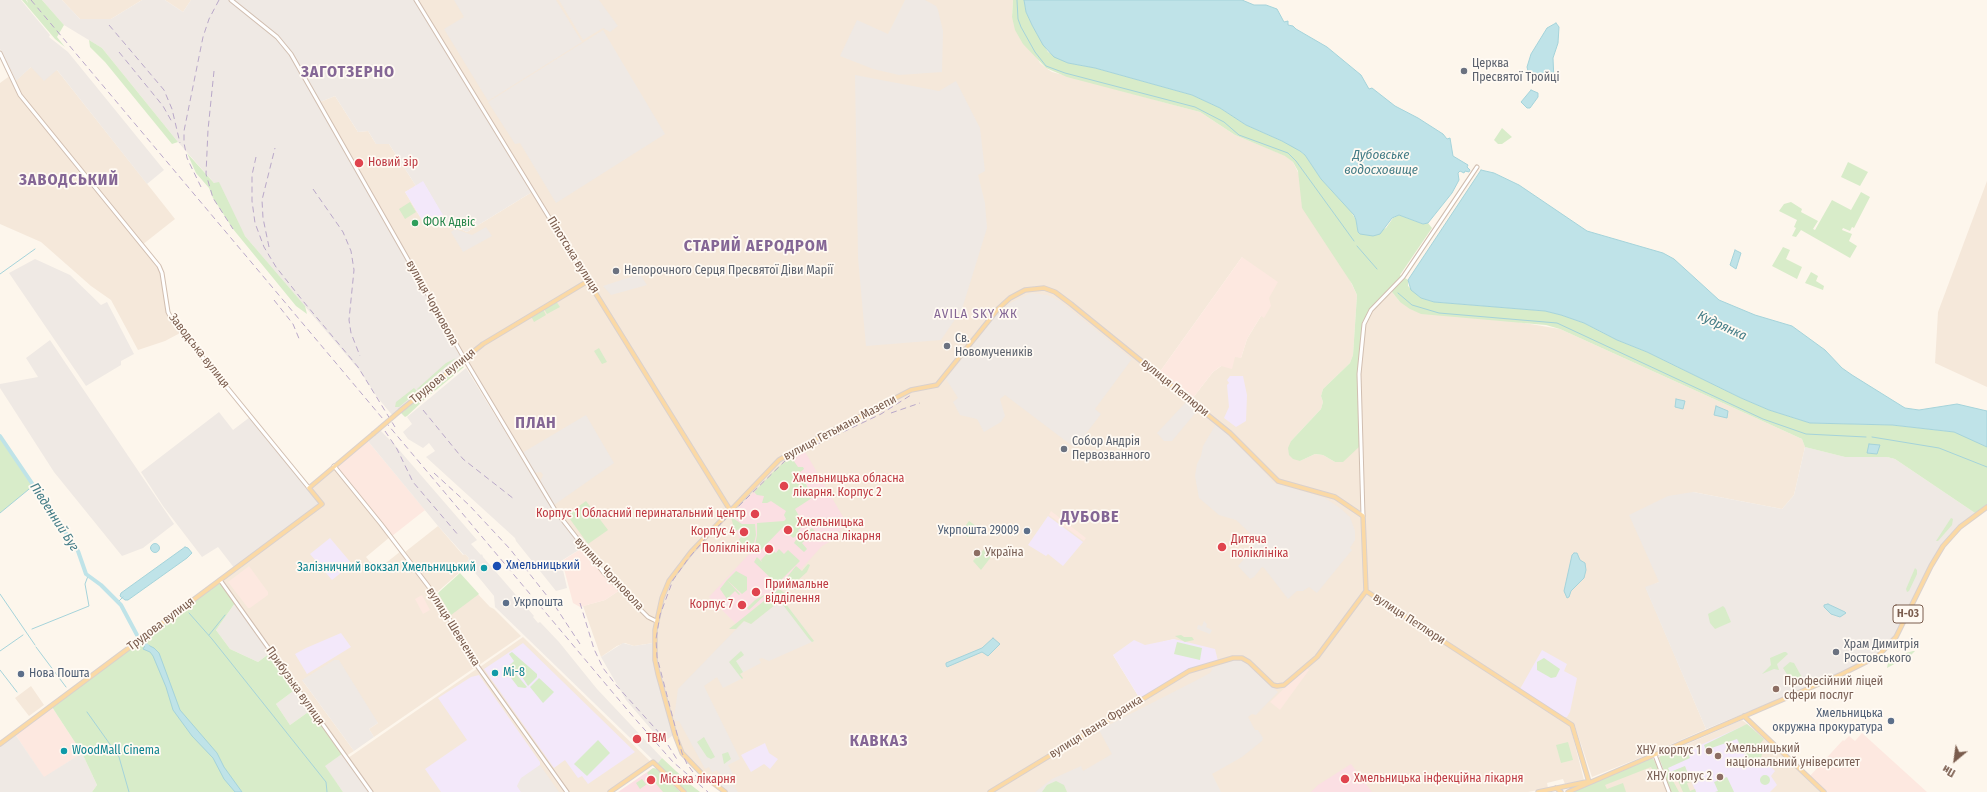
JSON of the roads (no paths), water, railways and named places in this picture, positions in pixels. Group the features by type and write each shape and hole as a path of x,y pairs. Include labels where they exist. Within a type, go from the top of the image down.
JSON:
{"main road":[{"name":"Трудова вулиця","path":"309,488 464,358 495,336 588,281"},
{"name":"Пілотська вулиця","path":"588,281 730,510"},
{"name":"вулиця Гетьмана Мазепи","path":"725,792 704,776 682,753 673,728 655,660 654,636 656,621 669,581 681,563 730,510 771,468 786,455 911,390 937,385 978,332 1005,302 1014,295 1031,288 1044,288 1055,292 1071,304"},
{"name":"вулиця Петлюри","path":"1071,304 1230,433 1278,481 1335,496 1363,516 1366,591 1572,724 1589,782"},
{"name":"Заводська вулиця","path":"309,488 322,504"},
{"name":"Трудова вулиця","path":"0,744 322,504"},
{"name":"Н-03","path":"1568,792 1852,670 1885,650 1896,637 1903,625 1938,552 1959,528 1987,507"},
{"name":"вулиця Івана Франка","path":"990,792 1178,676 1204,666 1233,658 1242,658 1249,662 1272,684 1277,686 1288,683 1310,663 1331,640 1366,591"},
{"path":"1744,716 1824,792"},
{"path":"610,792 653,762 684,792"},
{"path":"1538,792 1589,782"},
{"path":"1556,788 1561,792"}],"street":[{"name":"вулиця Чорновола","path":"231,0 277,37 291,54 464,358 540,488 572,534 608,576 648,617 656,621"},
{"name":"Пілотська вулиця","path":"416,0 588,281"},
{"name":"Заводська вулиця","path":"0,53 20,95 159,266 162,273 168,312 172,320 309,488"},
{"path":"1363,516 1359,374 1364,324 1371,310 1403,277 1477,167"},
{"name":"вулиця Шевченка","path":"334,466 382,524 430,589 478,667 567,792"},
{"name":"Прибузька вулиця","path":"220,580 371,792"},
{"path":"1655,754 1669,792"}],"water":[{"name":"Дубовське водосховище","path":"1024,0 1242,0 1254,5 1266,5 1277,9 1284,22 1288,21 1288,25 1293,26 1327,47 1361,75 1369,89 1372,88 1395,106 1418,118 1443,134 1447,139 1450,138 1453,156 1468,165 1467,167 1470,170 1469,172 1465,171 1464,173 1460,171 1458,173 1459,180 1452,193 1428,223 1423,224 1399,215 1392,218 1380,234 1373,236 1360,234 1358,232 1354,215 1321,179 1305,155 1300,151 1282,141 1246,125 1220,108 1192,95 1095,68 1068,63 1054,57 1043,45 1032,25 1026,12"},
{"path":"1556,23 1559,27 1558,43 1553,58 1554,80 1552,82 1529,75 1527,67 1531,54 1547,28"},
{"path":"1531,90 1538,93 1538,97 1530,108 1527,108 1521,102"},
{"name":"Кудрянка","path":"1481,170 1494,173 1519,185 1587,231 1663,253 1674,259 1719,300 1755,315 1792,326 1825,350 1842,368 1905,408 1919,410 1957,404 1987,411 1987,447 1954,432 1892,425 1810,423 1769,410 1741,398 1647,352 1617,340 1584,323 1561,315 1545,311 1434,302 1421,298 1411,290 1408,280"},
{"path":"1735,250 1741,253 1736,269 1730,265"},
{"path":"1676,399 1685,401 1683,409 1675,407"},
{"path":"1716,406 1728,411 1727,418 1714,415"},
{"path":"1869,444 1880,445 1877,454 1867,453"},
{"path":"153,544 157,544 159,548 157,552 153,552 151,550 151,546"},
{"path":"185,547 192,553 187,558 128,600 125,600 120,596 121,593"},
{"path":"1577,553 1580,560 1585,563 1586,570 1584,578 1571,591 1569,597 1567,598 1564,591 1572,555"},
{"path":"1828,604 1846,613 1840,617 1831,614 1824,607 1824,605"},
{"path":"993,638 1000,644 988,656 982,652 947,667 946,663 982,648"},
{"path":"146,644 154,648 159,653 180,710 217,753 224,767 242,792 235,792 224,779 213,758 192,736 173,710 166,687 153,656 150,652 143,649"}],"waterway":[{"path":"1017,0 1018,19 1021,27 1035,52 1046,66 1065,73 1195,107 1224,122 1239,135 1288,153 1296,161 1354,241"},
{"path":"1357,246 1377,269"},
{"path":"0,274 35,249"},
{"path":"1398,293 1412,305 1439,313 1557,323 1763,419 1806,434 1866,437"},
{"name":"Південний Буг","path":"0,436 78,551 86,574 101,585 121,605 137,635 148,647"},
{"path":"1872,437 1939,448 1987,467"},
{"path":"0,513 34,485"},
{"path":"32,629 89,606 85,584 88,576"},
{"path":"0,594 35,645"},
{"name":"Південний Буг","path":"118,602 123,597"},
{"path":"189,613 212,639 326,782 327,792"},
{"path":"209,635 225,615"},
{"path":"0,651 23,635"},
{"path":"36,647 66,687"},
{"path":"0,670 17,692"},
{"path":"87,712 119,757 129,792"}],"railway":[{"path":"31,0 630,713 673,762 708,792"},
{"path":"201,187 187,158 184,143 184,131 203,37 209,19 219,0"},
{"path":"109,25 164,90 172,109 180,143"},
{"path":"119,52 163,106 172,122"},
{"path":"214,71 208,130 206,174 213,198 233,229"},
{"path":"269,247 263,218 262,200 275,148"},
{"path":"256,157 252,175 252,201 255,223 264,247 276,267 358,367 395,427"},
{"path":"313,189 343,232 351,251 354,270 349,320 351,333 360,356"},
{"path":"274,300 293,324 300,341"},
{"path":"699,780 687,764 682,753 657,657 656,639 660,615 673,580 705,539 788,458 881,414 911,395"},
{"path":"891,413 920,403"},
{"path":"423,410 463,459 514,499"},
{"path":"385,431 397,449 413,482 459,536"},
{"path":"434,473 469,505 510,549 555,606 580,644"},
{"path":"580,603 594,649 603,668 616,685 663,737 678,761"}],"place":[{"name":"Церква Пресвятої Тройці","path":"1464,71"},
{"name":"Новий зір","path":"359,163"},
{"name":"ФОК Адвіс","path":"415,223"},
{"name":"Непорочного Серця Пресвятої Діви Марії","path":"616,271"},
{"name":"Св. Новомучеників","path":"947,346"},
{"name":"Собор Андрія Первозванного","path":"1064,449"},
{"name":"Хмельницька обласна лікарня. Корпус 2","path":"784,486"},
{"name":"Корпус 1 Обласний перинатальний центр","path":"755,514"},
{"name":"Хмельницька обласна лікарня","path":"788,530"},
{"name":"Укрпошта 29009","path":"1027,531"},
{"name":"Корпус 4","path":"744,532"},
{"name":"Дитяча поліклініка","path":"1222,547"},
{"name":"Поліклініка","path":"769,549"},
{"name":"Україна","path":"977,553"},
{"name":"Хмельницький","path":"497,566"},
{"name":"Залізничний вокзал Хмельницький","path":"484,568"},
{"name":"Приймальне відділення","path":"756,592"},
{"name":"Укрпошта","path":"506,603"},
{"name":"Корпус 7","path":"742,605"},
{"name":"Храм Димитрія Ростовського","path":"1836,652"},
{"name":"Mi-8","path":"495,673"},
{"name":"Нова Пошта","path":"21,674"},
{"name":"Професійний ліцей сфери послуг","path":"1776,689"},
{"name":"Хмельницька окружна прокуратура","path":"1891,721"},
{"name":"ТВМ","path":"637,739"},
{"name":"WoodMall Cinema","path":"64,751"},
{"name":"ХНУ корпус 1","path":"1709,751"},
{"name":"Хмельницький національний університет","path":"1718,756"},
{"name":"ХНУ корпус 2","path":"1720,777"},
{"name":"Хмельницька інфекційна лікарня","path":"1345,779"},
{"name":"Міська лікарня","path":"651,780"}],"district":[{"name":"ЗАГОТЗЕРНО","path":"348,73"},
{"name":"ЗАВОДСЬКИЙ","path":"69,181"},
{"name":"СТАРИЙ АЕРОДРОМ","path":"756,247"},
{"name":"AVILA SKY ЖК","path":"976,314"},
{"name":"ПЛАН","path":"536,424"},
{"name":"ДУБОВЕ","path":"1090,518"},
{"name":"КАВКАЗ","path":"879,742"}]}
